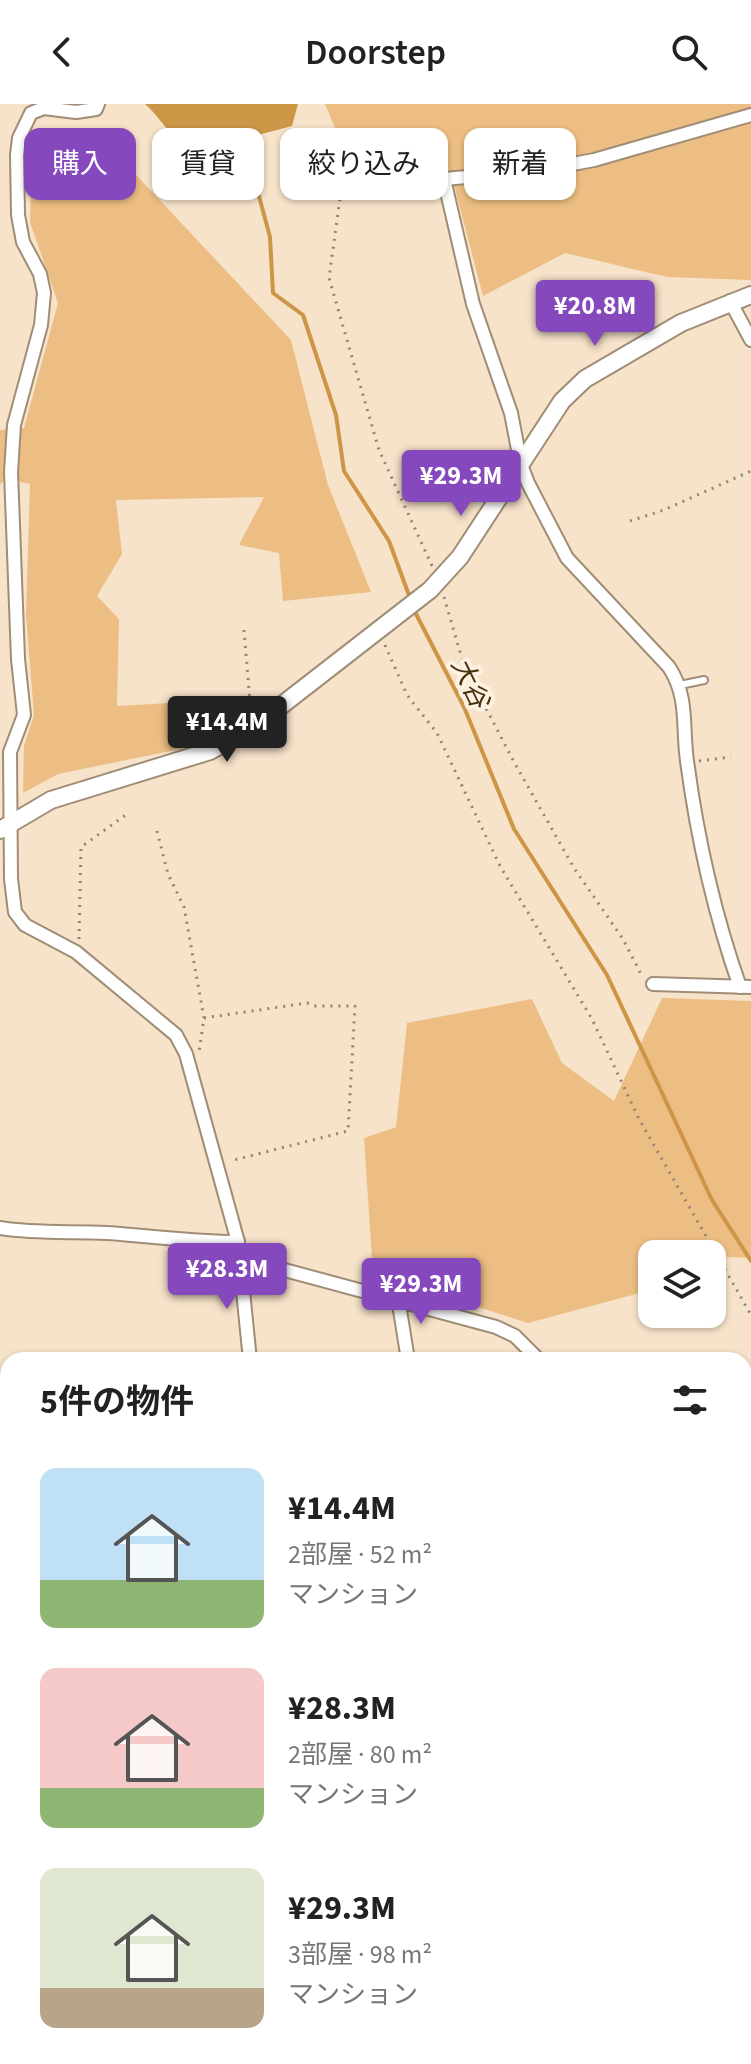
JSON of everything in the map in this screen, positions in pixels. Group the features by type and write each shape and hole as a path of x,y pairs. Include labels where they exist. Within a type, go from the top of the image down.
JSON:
{"street":[{"path":"98,104 96,109 76,112 44,108 31,113 19,138 17,155 18,215 23,242 40,274 44,293 41,325 21,391 13,441 18,659 24,715 10,752 6,827 15,912 25,925 76,952 176,1035 190,1066 238,1242 249,1352"},
{"path":"448,179 536,171 594,160 751,115"},
{"path":"448,196 473,304 511,413 521,465 567,558 669,667 680,685 686,709 687,762 702,842 745,987 653,984"},
{"path":"6,827 51,800 210,751 255,726 430,590 460,557 562,401 585,379 667,331 730,301 751,295"},
{"path":"730,301 751,340"},
{"path":"0,1228 32,1233 105,1233 188,1242 238,1242"},
{"path":"240,1258 398,1298 496,1327 515,1336 531,1352"},
{"path":"398,1298 407,1352"}],"lane":[{"path":"680,685 704,680"}],"path":[{"path":"630,521 751,471"},
{"path":"244,630 249,709 255,726"},
{"path":"377,631 399,671 407,695 431,722 500,866 592,1019 639,1119 751,1315"},
{"path":"687,762 731,757"},
{"path":"76,952 82,895 81,847 127,814"},
{"path":"157,831 168,874 181,896 204,1018 202,1043 190,1066"},
{"path":"204,1018 307,1003 316,1006 355,1006 348,1131 218,1163"}],"shaded area":[{"path":"145,104 298,104 292,126 264,133 264,128 167,128"},
{"path":"325,104 751,104 751,280 667,277 565,253 483,296 448,169 448,128 335,128"},
{"path":"136,175 152,192 152,200 160,200 291,340 328,485 371,592 283,601 279,553 239,545 264,497 116,500 122,554 97,596 119,619 117,706 221,700 228,728 200,745 58,774 23,793 24,746 34,715 26,615 30,484 5,479 0,485 0,430 24,428 58,303 30,222 31,200 136,200"},
{"path":"662,998 751,1001 751,1258 726,1257 726,1240 638,1240 638,1293 528,1323 373,1273 364,1138 396,1127 407,1023 532,999 562,1063 614,1101"}],"waterway":[{"name":"大谷","path":"260,200 270,237 273,293 303,315 336,415 344,471 389,541 410,598"},
{"name":"大谷","path":"414,610 464,707 514,829 607,975 712,1200 751,1261"}]}
